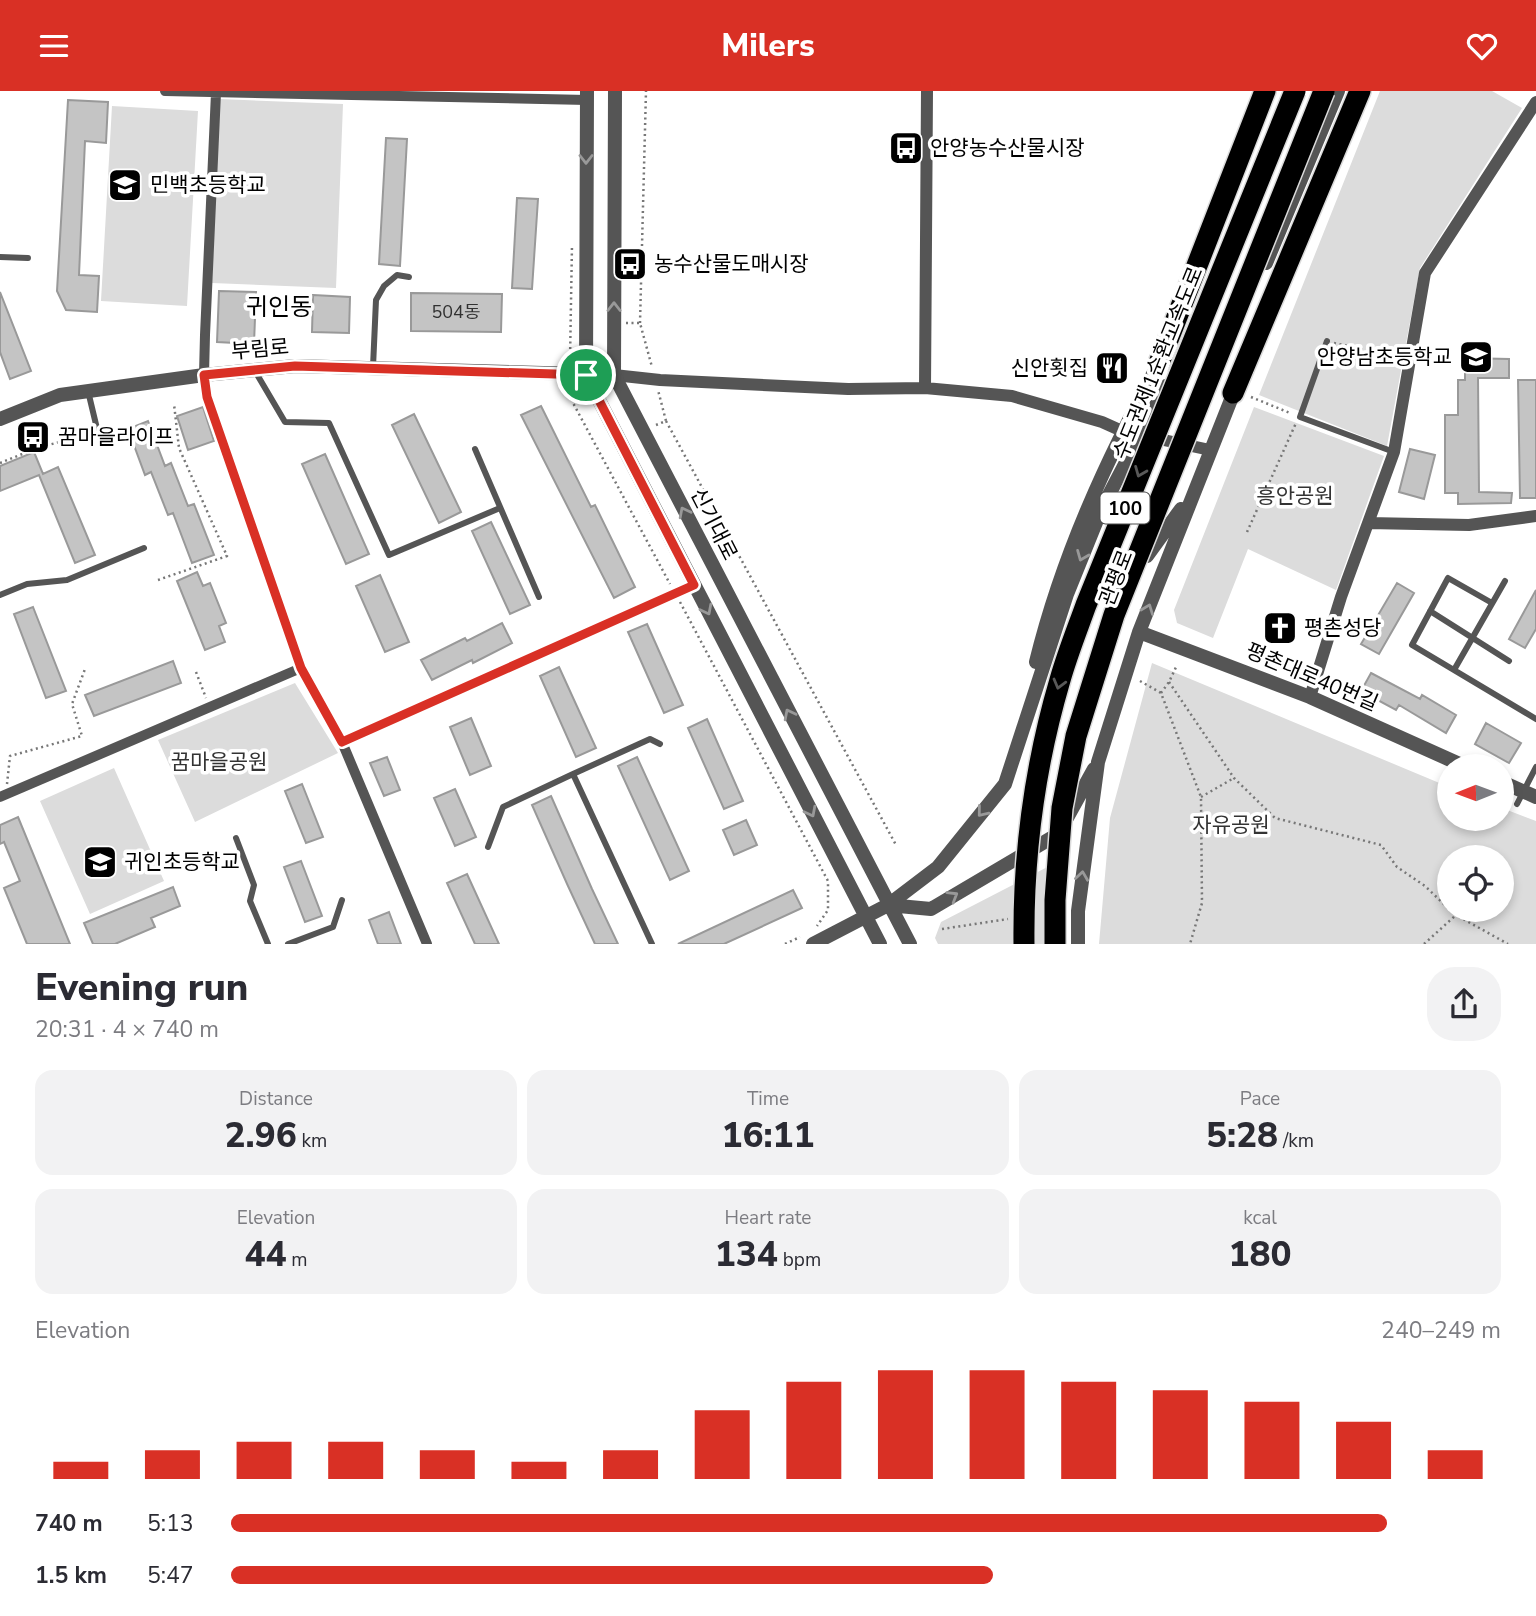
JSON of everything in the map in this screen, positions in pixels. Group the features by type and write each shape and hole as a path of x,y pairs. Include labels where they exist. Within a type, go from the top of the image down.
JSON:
{"highway":[{"path":"1158,363 1265,91"},
{"name":"수도권제1순환고속도로","path":"1024,944 1030,831 1042,757 1060,681 1086,604 1295,91"},
{"name":"100","path":"1055,944 1055,900 1062,808 1076,736 1114,615 1324,91"},
{"path":"1242,395 1362,91"}],"street":[{"path":"165,91 587,95 586,375 880,944"},
{"name":"신기대로","path":"615,91 614,375 909,944"},
{"path":"925,389 927,91"},
{"path":"1005,784 1053,596 1122,431 1256,91"},
{"name":"관평로","path":"813,944 888,905 938,867 1005,784 1067,594 1101,510 1194,332 1288,91"},
{"name":"관평로","path":"1058,834 1093,711 1124,616 1191,445 1338,91"},
{"path":"1078,944 1077,911 1098,762 1139,632 1210,450 1242,395 1362,91"},
{"path":"216,93 204,375 207,397 301,668 342,742 427,944"},
{"path":"1310,697 1341,597 1394,452 1424,272 1536,102"},
{"path":"1101,510 1122,431 1158,363"},
{"name":"부림로","path":"0,419 60,395 204,375 295,366 614,375"},
{"path":"614,375 660,380 925,389 1012,396 1102,422 1122,431 1210,450"},
{"path":"1147,556 1194,491"},
{"path":"1368,523 1469,525 1536,516"},
{"path":"342,742 694,585"},
{"name":"평촌대로40번길","path":"1139,632 1310,697 1437,754"},
{"path":"3,795 301,668"},
{"path":"1060,944 1058,834 1098,762"},
{"path":"888,905 931,909 1058,834"}],"lane":[{"path":"0,257 28,258"},
{"path":"373,369 376,300 384,286 397,275 409,277"},
{"path":"1327,341 1300,417 1394,452"},
{"path":"256,371 285,422 329,423 389,555 500,508"},
{"path":"88,390 98,435"},
{"path":"475,449 539,597"},
{"path":"0,595 26,584 67,580 144,548"},
{"path":"1492,603 1448,578 1412,645 1536,719"},
{"path":"1454,670 1506,581"},
{"path":"1430,611 1508,661"},
{"path":"488,847 503,807 650,739 660,744"},
{"path":"1526,798 1536,767"},
{"path":"573,774 652,944"},
{"path":"236,838 254,885 250,901 268,944"},
{"path":"288,944 333,927 341,900"}],"path":[{"path":"640,323 646,91"},
{"path":"1327,341 1410,360"},
{"path":"1242,395 1300,417 1248,532"},
{"path":"158,580 227,556 179,448 174,404"},
{"path":"666,421 896,845"},
{"path":"0,463 37,448 98,435"},
{"path":"1161,693 1177,665"},
{"path":"3,795 10,755 82,736 72,704 85,669"},
{"path":"196,672 209,708"},
{"path":"1140,681 1161,693 1201,797 1202,903 1191,944"},
{"path":"1169,682 1234,778 1275,818 1381,845 1397,867 1437,897"},
{"path":"1201,797 1234,778"},
{"path":"942,929 1013,918"},
{"path":"1424,944 1448,922"},
{"path":"1469,922 1508,944"}],"green space":[{"path":"1380,91 1492,91 1522,108 1420,268 1387,446 1259,395"},
{"path":"219,99 343,104 336,288 212,283"},
{"path":"112,106 198,111 187,306 101,301"},
{"name":"흥안공원","path":"1254,407 1384,456 1336,590 1248,549 1213,638 1177,623 1174,610"},
{"name":"자유공원","path":"1152,663 1437,782 1437,831 1514,831 1514,813 1536,821 1536,944 1099,944 1110,818"},
{"name":"꿈마을공원","path":"295,683 338,753 195,822 158,740"},
{"path":"114,768 164,881 90,914 40,801"},
{"path":"1057,862 1055,944 938,944 935,938 941,922"}],"building":[{"path":"68,100 108,102 106,143 85,141 79,275 99,276 97,312 66,310 57,291"},
{"path":"386,138 407,139 400,266 379,264"},
{"path":"517,198 538,199 532,289 512,288"},
{"path":"219,291 256,292 254,344 217,342"},
{"path":"0,292 31,371 10,379 0,352"},
{"path":"411,293 502,294 501,332 411,331"},
{"path":"313,295 350,297 349,333 312,332"},
{"path":"1465,358 1509,359 1509,378 1478,378 1479,492 1512,493 1511,503 1458,504 1458,493 1445,493 1445,415 1458,415 1458,380 1465,380"},
{"path":"1518,380 1536,380 1536,498 1520,498"},
{"path":"541,406 591,507 595,505 635,587 614,598 521,415"},
{"path":"203,407 214,441 188,450 177,416"},
{"path":"414,414 461,512 439,523 392,425"},
{"path":"148,421 165,466 171,463 188,506 194,504 214,555 192,563 173,513 168,515 151,472 145,475 128,429"},
{"path":"1410,449 1435,455 1424,499 1399,492"},
{"path":"34,452 43,474 58,467 95,555 75,563 39,475 0,491 0,466"},
{"path":"325,454 369,554 346,564 302,464"},
{"path":"491,522 530,605 510,614 472,531"},
{"path":"197,572 203,586 210,583 226,623 219,626 225,642 205,650 177,581"},
{"path":"380,575 409,642 385,652 356,586"},
{"path":"1397,583 1414,593 1379,654 1361,644"},
{"path":"1536,590 1536,629 1525,648 1509,639"},
{"path":"33,607 66,691 46,698 14,614"},
{"path":"502,623 512,643 432,680 421,660"},
{"path":"647,624 683,705 664,713 628,632"},
{"path":"173,661 181,683 94,716 85,695"},
{"path":"559,667 596,748 576,757 540,676"},
{"path":"1371,673 1420,699 1422,695 1456,715 1446,733 1399,705 1396,710 1361,691"},
{"path":"471,718 491,766 470,775 450,727"},
{"path":"707,719 743,801 724,809 688,728"},
{"path":"1486,723 1521,743 1514,755 1493,754 1475,744"},
{"path":"387,757 400,790 384,796 370,763"},
{"path":"637,757 689,871 670,880 618,766"},
{"path":"302,784 323,837 306,843 285,791"},
{"path":"455,789 476,837 455,846 434,798"},
{"path":"551,796 618,944 595,944 568,886 532,805"},
{"path":"18,817 70,944 27,944 4,888 20,881 4,842 0,844 0,825"},
{"path":"746,820 757,845 734,855 723,830"},
{"path":"301,861 322,916 305,922 284,867"},
{"path":"467,874 499,944 475,944 447,883"},
{"path":"173,887 180,906 151,918 155,927 115,944 93,944 84,923"},
{"path":"793,890 802,908 724,944 678,944"},
{"path":"389,912 401,944 378,944 369,920"}],"place":[{"name":"안양농수산물시장","path":"906,148"},
{"name":"민백초등학교","path":"125,185"},
{"name":"농수산물도매시장","path":"630,264"},
{"name":"안양남초등학교","path":"1476,357"},
{"name":"신안횟집","path":"1112,368"},
{"name":"꿈마을라이프","path":"33,437"},
{"name":"평촌성당","path":"1280,628"},
{"name":"귀인초등학교","path":"100,862"}],"district":[{"name":"귀인동","path":"279,307"}],"route":[{"path":"295,366 586,375 694,585 342,742 301,668 207,397 204,375 295,366"}]}
